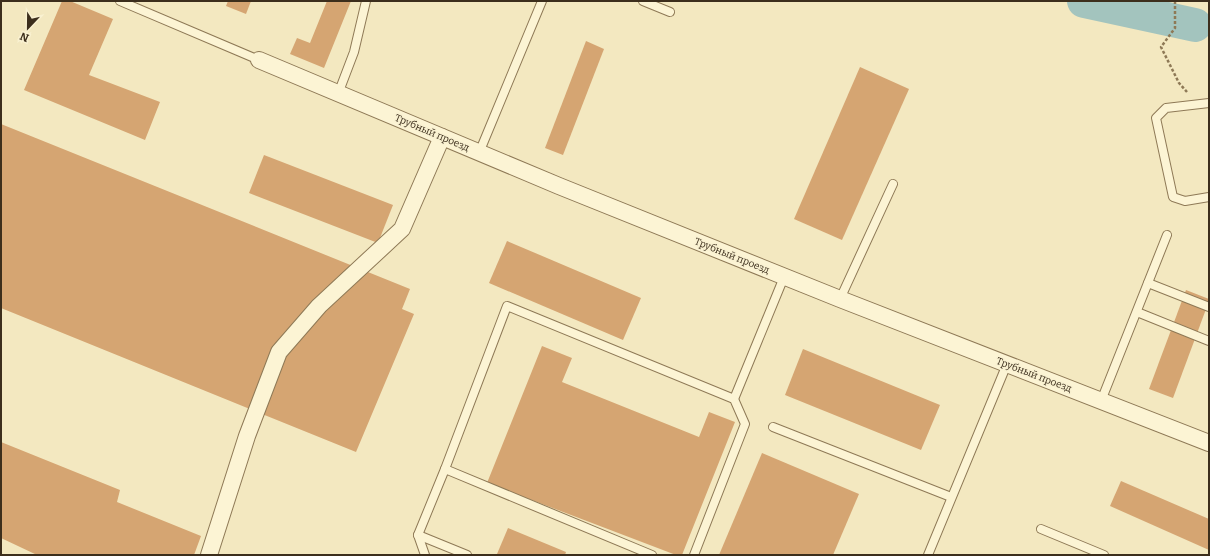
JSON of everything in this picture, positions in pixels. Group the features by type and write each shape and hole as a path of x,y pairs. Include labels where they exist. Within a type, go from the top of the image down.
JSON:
{"street":[{"name":"Трубный проезд","path":"259,60 479,153 840,300 1209,443"},
{"path":"209,555 247,436 279,352 319,306 402,229 442,137"}],"lane":[{"path":"120,1 259,60"},
{"path":"338,94 354,52 366,1"},
{"path":"479,153 542,1"},
{"path":"643,1 670,12"},
{"path":"1209,103 1166,108 1156,118 1173,197 1185,201 1209,197"},
{"path":"840,300 894,184"},
{"path":"1102,401 1167,235"},
{"path":"734,399 784,277"},
{"path":"1148,283 1209,307"},
{"path":"425,555 418,535 507,306 734,399 745,424 694,555"},
{"path":"1137,312 1209,341"},
{"path":"928,555 1007,364"},
{"path":"773,427 951,498"},
{"path":"444,469 652,555"},
{"path":"1041,529 1104,555"},
{"path":"418,535 467,555"}],"path":[{"path":"1175,1 1175,28 1161,47 1179,83 1198,104"}],"building":[{"path":"62,1 70,1 113,19 89,75 160,102 145,140 24,90"},
{"path":"228,1 251,1 246,14 226,6"},
{"path":"327,1 351,1 324,68 290,54 297,38 310,43"},
{"path":"586,41 604,49 563,155 545,148"},
{"path":"860,67 909,89 842,240 794,219"},
{"path":"1,124 410,289 402,309 414,314 356,452 1,308"},
{"path":"264,155 393,205 378,243 249,193"},
{"path":"507,241 641,298 623,340 489,283"},
{"path":"1186,290 1209,299 1209,301 1173,398 1149,389"},
{"path":"542,346 572,358 562,382 699,437 709,412 735,422 682,555 676,555 487,483"},
{"path":"803,349 940,405 921,450 785,395"},
{"path":"1,442 120,490 117,502 201,536 194,555 37,555 1,538"},
{"path":"762,453 859,494 833,555 719,555"},
{"path":"1121,481 1209,519 1209,550 1110,506"},
{"path":"508,528 566,552 565,555 497,554"}],"waterway":[{"path":"1084,1 1195,25"}]}
